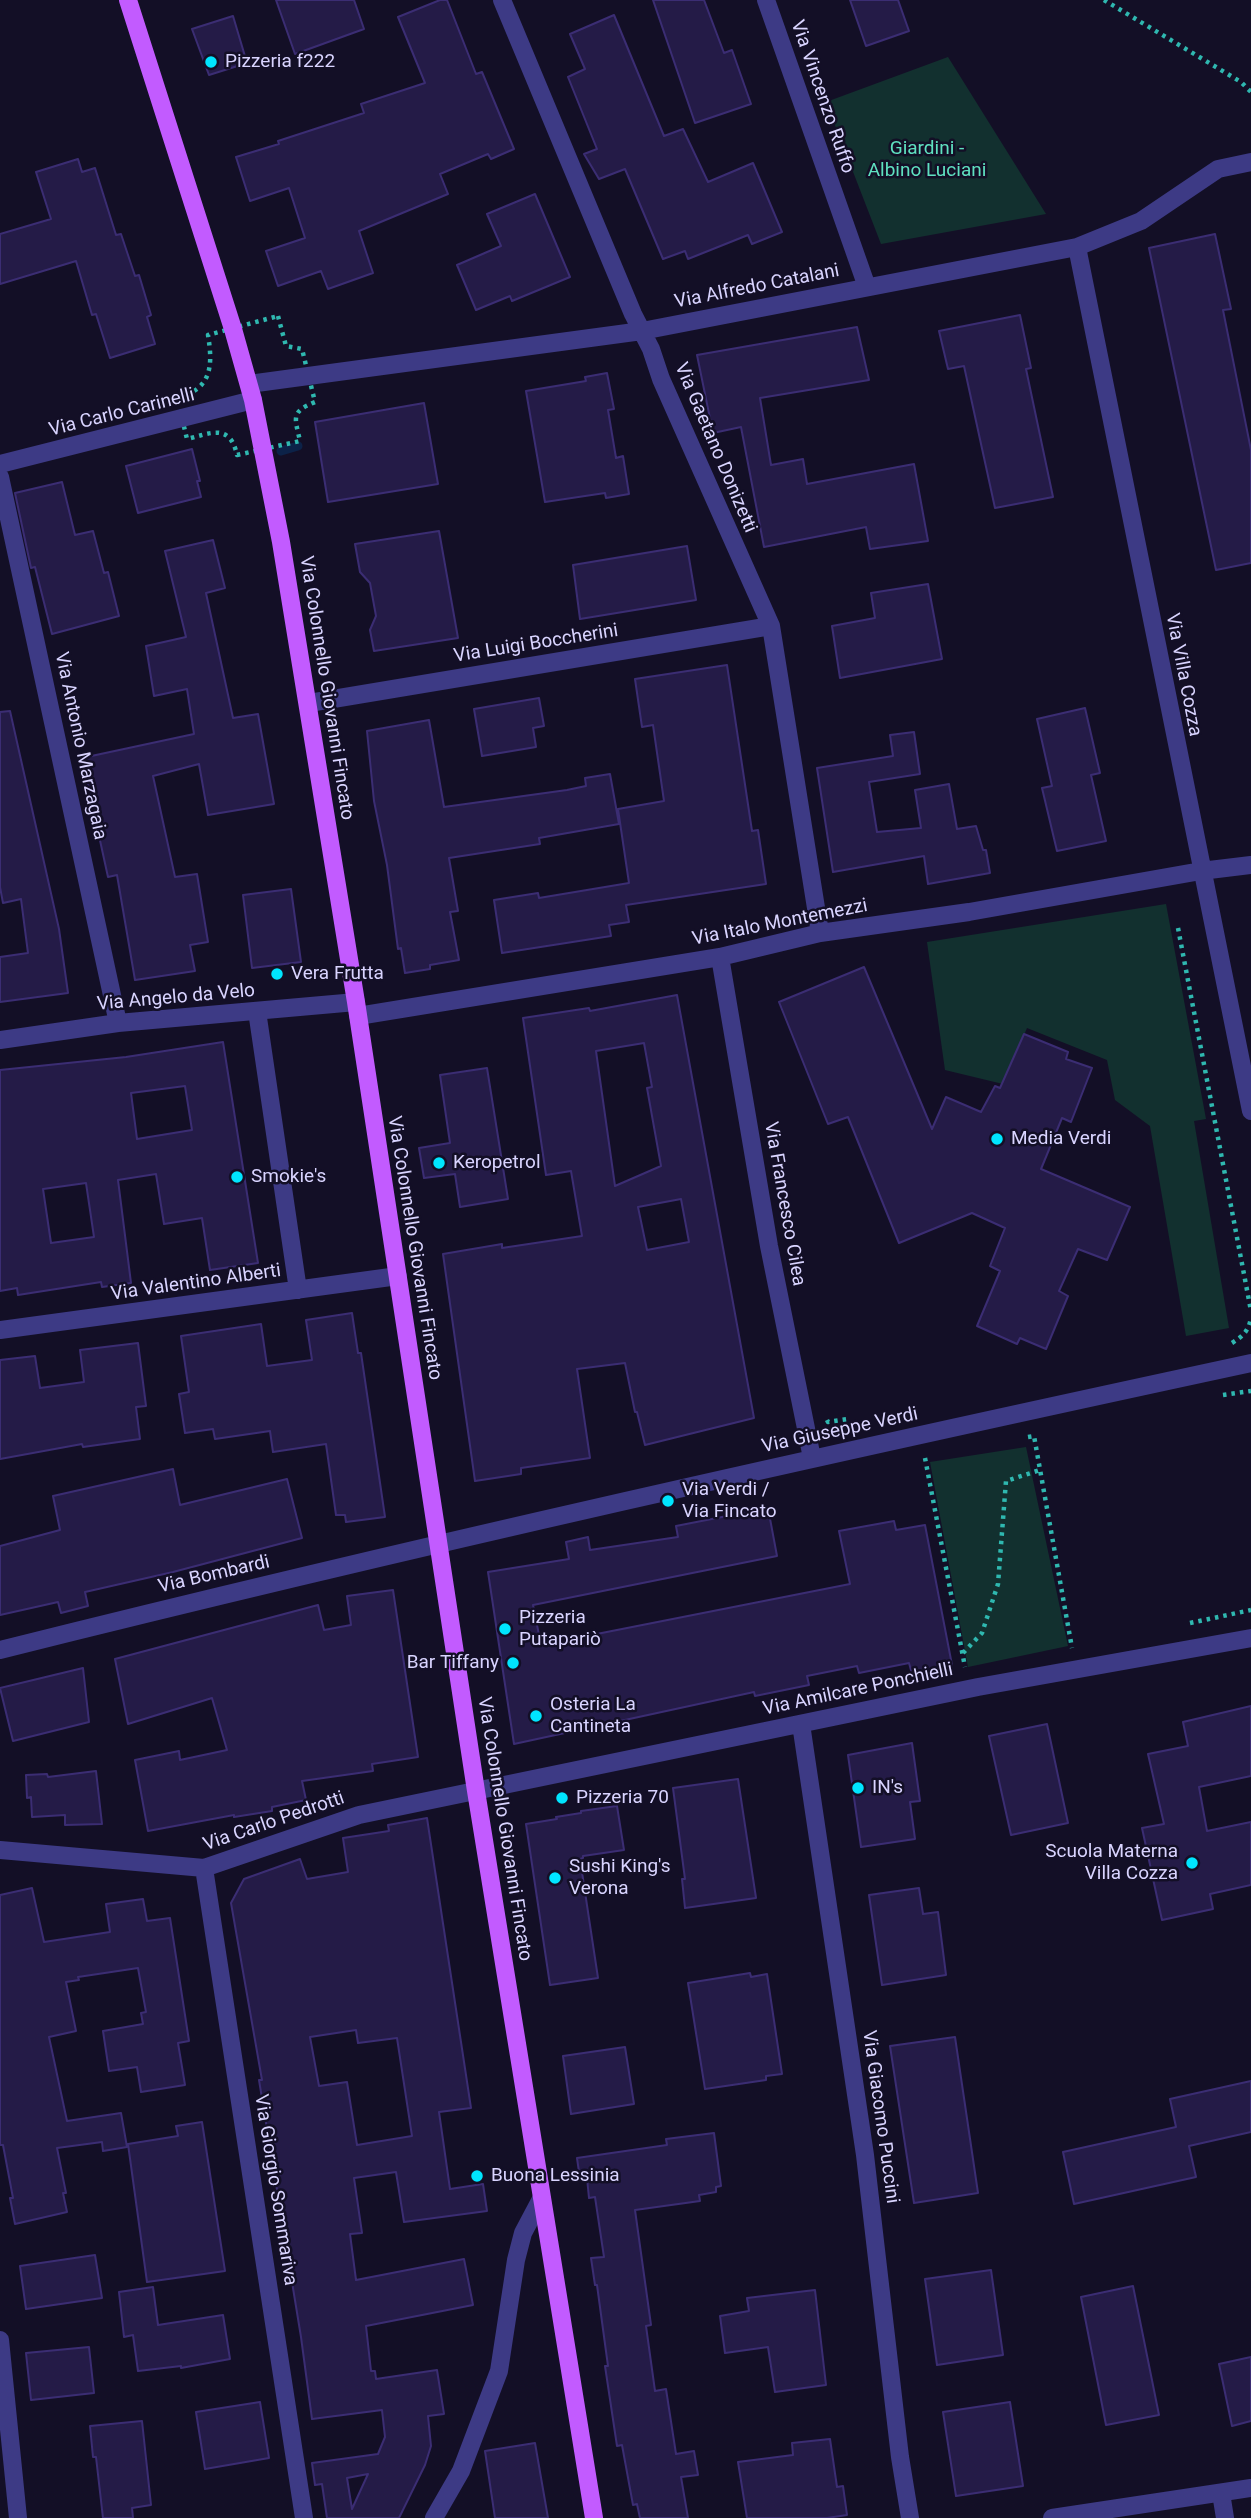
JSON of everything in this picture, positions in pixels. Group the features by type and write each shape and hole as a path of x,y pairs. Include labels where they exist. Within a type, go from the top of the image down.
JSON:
{"main road":[{"name":"Via Colonnello Giovanni Fincato","path":"128,0 251,392 281,542 357,1009 476,1791 594,2518"}],"street":[{"name":"Via Gaetano Donizetti","path":"502,0 771,626 820,933"},
{"name":"Via Vincenzo Ruffo","path":"766,0 867,288"},
{"name":"Via Alfredo Catalani","path":"251,392 642,331 1077,247 1142,220 1219,169 1251,162"},
{"name":"Via Villa Cozza","path":"1077,247 1251,1111"},
{"name":"Via Carlo Carinelli","path":"0,464 251,392"},
{"name":"Via Antonio Marzagaia","path":"0,477 118,1023"},
{"name":"Via Luigi Boccherini","path":"309,703 771,626"},
{"name":"Via Italo Montemezzi","path":"357,1009 720,957 820,933 969,912 1201,871 1251,865"},
{"name":"Via Francesco Cilea","path":"720,957 769,1247 812,1458"},
{"name":"Via Angelo da Velo","path":"0,1040 118,1023 257,1011 357,1009"},
{"path":"257,1011 298,1290"},
{"name":"Via Valentino Alberti","path":"0,1330 398,1276"},
{"name":"Via Giuseppe Verdi","path":"439,1544 812,1458 1251,1363"},
{"name":"Via Bombardi","path":"0,1650 439,1544"},
{"name":"Via Amilcare Ponchielli","path":"476,1791 978,1687 1251,1638"},
{"name":"Via Giacomo Puccini","path":"801,1724 865,2155 900,2457 910,2518"},
{"name":"Via Carlo Pedrotti","path":"0,1850 204,1868 359,1815 476,1791"},
{"name":"Via Giorgio Sommariva","path":"204,1868 304,2518"},
{"path":"434,2518 461,2471 499,2371 516,2260 523,2233 541,2199"},
{"path":"0,2340 4,2407 18,2518"},
{"path":"1052,2518 1251,2488"},
{"path":"1221,2493 1225,2518"}],"path":[{"path":"1104,0 1241,82 1251,92"},
{"path":"1178,929 1251,1311"},
{"path":"1220,1345 1231,1343 1243,1336 1250,1327 1251,1317"},
{"path":"1219,1396 1251,1391"},
{"path":"825,1410 828,1422 848,1419"},
{"path":"1020,1439 1034,1436 1073,1648 1061,1651"},
{"path":"938,1455 925,1458 966,1671 973,1669"},
{"path":"963,1653 982,1633 998,1584 1006,1481 1040,1470"}],"green space":[{"name":"Giardini - Albino Luciani","path":"948,57 1046,214 881,244 826,102"},
{"path":"1166,904 1206,1119 1194,1121 1229,1328 1186,1336 1150,1126 1115,1100 1107,1060 1027,1028 1003,1084 945,1070 927,942"},
{"path":"1026,1447 1068,1646 968,1667 930,1462"}],"building":[{"path":"276,0 354,0 364,29 295,54"},
{"path":"440,0 447,0 476,74 482,72 514,149 491,159 488,154 440,174 448,194 359,231 373,273 328,289 321,271 278,286 266,251 305,238 289,188 250,201 236,157 364,113 361,104 425,83 398,17"},
{"path":"653,0 704,0 724,53 732,50 751,104 695,123"},
{"path":"850,0 898,0 909,31 866,46"},
{"path":"614,15 664,136 683,129 708,182 753,163 782,232 752,244 748,235 688,259 685,251 663,259 625,169 599,179 584,154 597,149 568,77 585,69 570,34"},
{"path":"233,16 247,63 209,75 192,29"},
{"path":"78,159 82,172 95,168 116,235 121,234 135,276 139,275 151,315 147,317 155,344 110,358 96,314 92,315 76,261 0,284 0,234 51,219 36,172"},
{"path":"535,194 570,277 512,301 510,296 476,310 457,265 501,246 487,214"},
{"path":"1215,234 1231,309 1223,310 1251,450 1251,563 1216,570 1149,248"},
{"path":"1020,315 1031,368 1026,369 1053,497 995,508 964,366 948,369 939,331"},
{"path":"857,327 869,380 760,398 771,465 803,459 807,484 914,464 928,541 870,549 866,527 764,547 741,427 713,433 697,355"},
{"path":"607,373 614,409 608,410 616,458 623,456 629,494 606,498 605,493 545,502 526,391 586,381 585,377"},
{"path":"424,403 438,484 328,502 315,422"},
{"path":"192,449 201,497 138,513 126,466"},
{"path":"62,482 75,535 93,531 104,573 108,572 119,616 52,634 35,567 31,568 15,493"},
{"path":"439,531 458,638 374,651 370,630 376,616 370,583 360,572 355,544"},
{"path":"213,540 225,588 206,593 233,718 258,714 274,804 208,815 199,764 153,776 175,877 197,874 208,942 190,945 195,971 135,980 117,875 108,877 82,758 194,734 187,689 154,696 146,646 186,637 165,551"},
{"path":"687,546 696,600 580,619 573,565"},
{"path":"928,584 942,659 840,678 832,626 875,618 871,593"},
{"path":"727,665 752,831 758,830 766,884 626,905 629,922 609,925 611,936 502,953 494,900 538,893 539,898 629,883 618,809 664,801 653,725 642,727 635,679"},
{"path":"539,698 544,726 533,728 536,747 482,756 474,709"},
{"path":"1085,708 1100,773 1091,775 1106,841 1057,851 1042,788 1052,786 1037,719"},
{"path":"10,711 59,929 68,993 0,1002 0,957 28,953 21,899 3,903 0,887 0,712"},
{"path":"429,720 444,807 567,790 586,786 585,778 610,774 619,824 539,838 540,844 449,858 458,911 450,912 459,960 405,973 401,948 398,949 387,865 374,801 367,731"},
{"path":"914,732 920,774 869,782 877,832 921,828 915,790 949,784 957,829 976,826 983,850 986,850 990,873 928,884 924,856 833,872 817,768 893,756 890,735"},
{"path":"291,889 301,962 252,968 243,895"},
{"path":"864,967 932,1129 946,1097 981,1112 995,1086 1000,1088 1024,1034 1068,1052 1066,1059 1092,1068 1071,1122 1062,1118 1041,1169 1130,1207 1107,1260 1078,1249 1059,1291 1068,1296 1046,1349 1020,1338 1017,1344 977,1326 1000,1271 990,1266 1005,1228 972,1213 899,1243 848,1117 828,1124 779,1002"},
{"path":"677,995 754,1418 645,1445 625,1363 577,1369 590,1458 521,1468 521,1474 475,1481 443,1254 502,1244 502,1248 582,1236 571,1171 546,1175 523,1018 589,1008 590,1011","holes":["644,1043 652,1087 647,1088 661,1166 615,1186 596,1051","681,1199 689,1242 647,1250 638,1207"]},
{"path":"223,1042 258,1263 210,1270 202,1218 164,1224 156,1174 118,1180 131,1283 102,1287 101,1282 18,1295 17,1288 0,1291 0,1070 126,1057","holes":["185,1086 192,1130 137,1139 131,1093","86,1183 94,1237 51,1243 43,1189"]},
{"path":"487,1068 508,1199 460,1207 455,1174 424,1178 419,1148 450,1143 440,1075"},
{"path":"352,1313 358,1353 361,1353 385,1517 346,1522 345,1515 336,1515 326,1444 273,1452 270,1431 215,1439 213,1429 185,1433 179,1394 189,1392 181,1336 261,1324 267,1366 312,1360 306,1320"},
{"path":"138,1343 146,1406 136,1407 140,1439 83,1447 82,1444 0,1459 0,1360 35,1356 40,1388 84,1382 80,1350"},
{"path":"173,1469 180,1505 287,1479 302,1538 85,1592 88,1606 61,1613 58,1602 0,1615 0,1546 60,1530 53,1496"},
{"path":"768,1508 777,1556 533,1605 541,1645 850,1584 839,1531 894,1521 896,1530 925,1525 952,1665 912,1674 909,1663 859,1673 857,1666 807,1676 809,1685 755,1696 754,1692 514,1744 488,1572 569,1559 566,1542 588,1537 590,1550 678,1537 676,1526"},
{"path":"393,1590 418,1757 372,1764 373,1771 302,1781 306,1800 272,1807 272,1811 234,1815 148,1831 135,1760 179,1751 180,1760 227,1750 212,1698 128,1724 115,1659 318,1605 324,1630 351,1625 347,1596"},
{"path":"83,1668 89,1722 13,1741 0,1688"},
{"path":"1251,1706 1251,1776 1199,1787 1207,1831 1251,1822 1251,1885 1210,1894 1213,1909 1162,1920 1142,1828 1164,1824 1148,1754 1188,1746 1183,1722"},
{"path":"1047,1724 1068,1823 1011,1835 989,1736"},
{"path":"912,1743 920,1801 910,1802 915,1839 861,1847 848,1755"},
{"path":"96,1771 102,1824 65,1825 65,1815 32,1817 31,1797 27,1798 26,1775 47,1774 48,1777"},
{"path":"738,1779 756,1898 685,1908 682,1879 685,1879 673,1788"},
{"path":"617,1806 624,1850 583,1856 580,1859 598,1978 550,1985 526,1824"},
{"path":"427,1818 471,2108 439,2112 450,2189 483,2184 487,2211 404,2222 396,2172 354,2178 362,2233 350,2234 356,2280 464,2259 473,2305 366,2326 371,2371 375,2371 376,2379 437,2370 444,2414 428,2416 431,2446 425,2465 399,2518 327,2518 322,2484 315,2485 312,2463 378,2454 385,2437 382,2410 312,2419 259,2080 262,2080 231,1903 244,1879 300,1859 307,1879 348,1872 343,1838 389,1831 388,1825","holes":["356,2030 358,2043 397,2038 412,2136 357,2145 347,2082 319,2086 310,2037","368,2474 352,2509 347,2478"]},
{"path":"32,1888 44,1942 110,1932 106,1904 143,1899 147,1921 170,1918 189,2041 178,2043 185,2085 141,2092 137,2067 109,2071 103,2031 143,2024 141,2013 146,2012 138,1968 78,1977 79,1980 66,1982 76,2031 49,2037 67,2121 121,2113 127,2147 103,2151 102,2142 57,2148 67,2212 15,2224 3,2145 0,2145 0,1895"},
{"path":"919,1888 923,1914 938,1912 946,1975 882,1985 869,1895"},
{"path":"750,1973 751,1977 767,1974 782,2074 766,2076 766,2080 705,2089 688,1983"},
{"path":"955,2037 978,2193 914,2203 890,2046"},
{"path":"625,2047 634,2104 571,2114 563,2056"},
{"path":"1251,2081 1251,2132 1189,2146 1196,2177 1074,2204 1063,2152 1176,2127 1170,2099"},
{"path":"202,2122 225,2271 147,2282 128,2144 178,2136 176,2126"},
{"path":"714,2133 721,2186 716,2187 716,2192 699,2195 700,2201 635,2210 651,2325 646,2326 655,2391 666,2389 676,2454 694,2451 698,2475 681,2477 688,2518 640,2518 637,2504 633,2505 622,2445 617,2446 605,2366 608,2366 591,2258 604,2257 595,2197 589,2198 587,2178 580,2179 577,2158 667,2145 666,2139"},
{"path":"95,2255 102,2298 26,2309 20,2266"},
{"path":"991,2270 1003,2355 937,2365 925,2279"},
{"path":"1133,2286 1159,2415 1106,2425 1081,2297"},
{"path":"153,2287 158,2325 223,2315 230,2359 181,2368 138,2371 133,2335 124,2337 119,2292"},
{"path":"815,2290 826,2385 775,2392 768,2347 725,2353 720,2316 749,2311 747,2298"},
{"path":"89,2347 94,2393 31,2400 26,2353"},
{"path":"1251,2357 1251,2421 1232,2426 1219,2364"},
{"path":"260,2402 269,2458 205,2469 196,2412"},
{"path":"1010,2402 1023,2486 956,2496 943,2412"},
{"path":"142,2421 151,2505 132,2508 133,2518 103,2518 90,2426"},
{"path":"830,2439 837,2487 843,2486 847,2515 827,2518 747,2518 738,2462 793,2455 792,2443"},
{"path":"535,2443 548,2518 495,2518 485,2451"}],"waterway":[{"path":"281,451 298,446"}],"place":[{"name":"Pizzeria f222","path":"211,62"},
{"name":"Vera Frutta","path":"277,974"},
{"name":"Media Verdi","path":"997,1139"},
{"name":"Keropetrol","path":"439,1163"},
{"name":"Smokie's","path":"237,1177"},
{"name":"Via Verdi / Via Fincato","path":"668,1501"},
{"name":"Pizzeria Putapariò","path":"505,1629"},
{"name":"Bar Tiffany","path":"513,1663"},
{"name":"Osteria La Cantineta","path":"536,1716"},
{"name":"IN's","path":"858,1788"},
{"name":"Pizzeria 70","path":"562,1798"},
{"name":"Scuola Materna Villa Cozza","path":"1192,1863"},
{"name":"Sushi King's Verona","path":"555,1878"},
{"name":"Buona Lessinia","path":"477,2176"}]}
